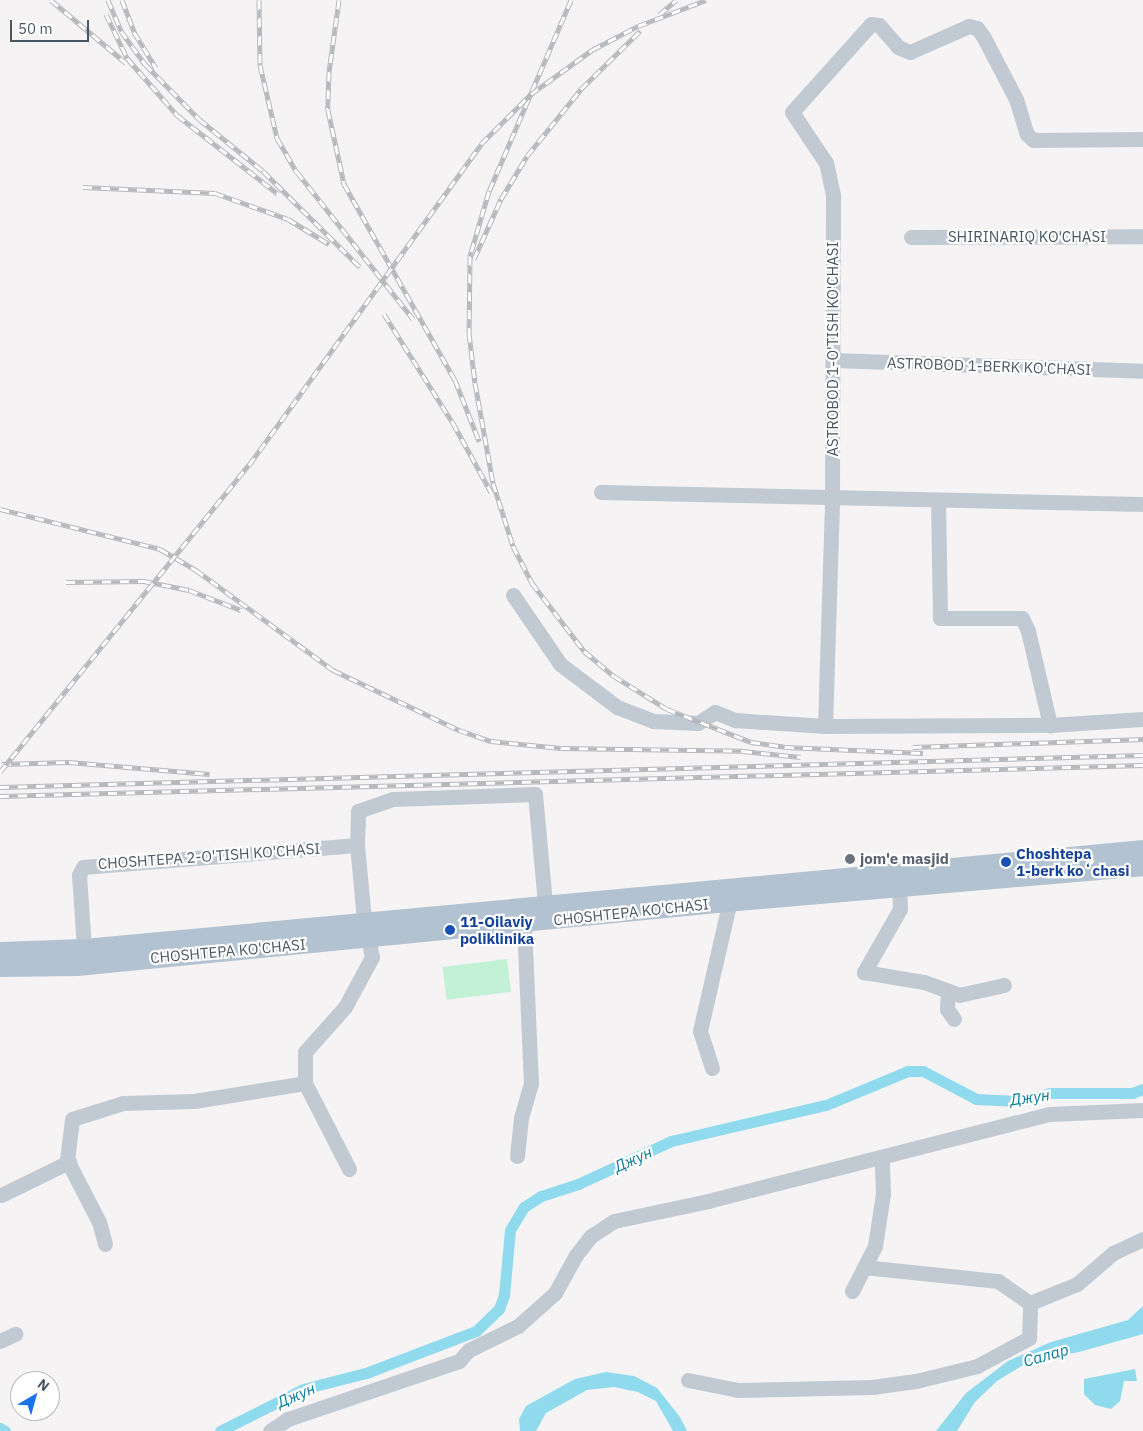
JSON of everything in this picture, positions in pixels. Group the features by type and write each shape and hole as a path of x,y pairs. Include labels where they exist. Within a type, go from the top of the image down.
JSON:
{"main road":[{"name":"CHOSHTEPA KO'CHASI","path":"0,967 77,966 366,929 545,903 1143,850"},
{"name":"CHOSHTEPA KO'CHASI","path":"0,952 366,929 524,922 726,902 899,889 1143,866"}],"street":[{"name":"ASTROBOD 1-O'TISH KO'CHASI","path":"825,726 832,497 834,360 833,195 826,163 792,115 867,27 874,23 879,25 898,46 910,52 969,26 977,28 1016,99 1027,134 1033,140 1143,139"},
{"name":"SHIRINARIQ KO'CHASI","path":"911,237 1143,236"},
{"name":"ASTROBOD 1-BERK KO'CHASI","path":"834,360 1143,371"},
{"path":"601,492 1143,504"},
{"path":"938,500 940,618 1022,618 1028,630 1050,725"},
{"path":"513,595 560,664 632,716 653,721 698,723 715,712 734,720 825,726 1050,725 1143,720"},
{"path":"349,1169 305,1083 305,1052 345,1007 372,958 366,929 357,845 358,810 392,799 535,794 545,903"},
{"name":"CHOSHTEPA 2-O'TISH KO'CHASI","path":"84,948 79,875 83,867 357,845"},
{"path":"899,889 900,909 864,972 924,982 948,993 959,995 1004,985"},
{"path":"712,1068 700,1031 726,918 726,902"},
{"path":"517,1156 521,1118 531,1084 524,922"},
{"path":"948,993 947,1009 954,1019"},
{"path":"105,1244 99,1222 68,1162 72,1119 124,1103 194,1101 305,1083"},
{"path":"270,1431 288,1419 459,1361 469,1350 518,1326 556,1293 576,1255 591,1236 614,1221 708,1201 1049,1114 1143,1110"},
{"path":"852,1291 875,1246 882,1203 882,1156"},
{"path":"1,1195 68,1162"},
{"path":"1030,1303 1077,1284 1113,1253 1143,1239"},
{"path":"864,1267 998,1281 1030,1303"},
{"path":"688,1380 738,1390 872,1387 916,1381 977,1366 1029,1338 1030,1303"},
{"path":"0,1341 16,1334"}],"green space":[{"path":"507,959 511,992 447,1000 442,967"}],"water":[{"name":"Салар","path":"1143,1306 1143,1334 1079,1352 1030,1361 997,1381 975,1402 957,1431 936,1431 966,1393 1008,1361 1051,1342 1128,1320"},
{"path":"1135,1369 1137,1381 1124,1381 1120,1401 1111,1409 1095,1405 1084,1394 1084,1379"},
{"path":"606,1372 634,1376 657,1388 680,1417 687,1431 673,1431 656,1401 638,1392 614,1387 587,1390 546,1413 536,1431 520,1431 519,1419 526,1406 575,1379"}],"waterway":[{"name":"Джун","path":"220,1431 303,1389 366,1373 476,1331 499,1309 504,1295 510,1230 524,1207 541,1196 578,1184 671,1141 826,1105 908,1071 923,1071 976,1099 1020,1101 1049,1093 1132,1093 1143,1089"},
{"name":"Джун","path":"0,1428 5,1431"}],"railway":[{"path":"51,0 126,63"},
{"path":"108,0 121,31 145,64 199,119 263,171 360,267"},
{"path":"122,0 134,32 156,68"},
{"path":"259,0 260,65 277,138 297,172 413,319"},
{"path":"339,0 329,72 328,110 344,184 455,380 479,441"},
{"path":"571,0 489,191 470,256 469,333 475,383 493,483 513,546 532,583 584,651 614,676 667,709 751,742 785,747 923,753"},
{"path":"659,15 676,0"},
{"path":"0,772 249,465 481,144 531,94 592,50 638,26 706,0"},
{"path":"106,14 127,58 177,115 278,194"},
{"path":"474,259 501,199 527,156 581,89 640,31"},
{"path":"83,187 215,193 288,219 329,244"},
{"path":"384,314 453,423 491,492"},
{"path":"0,509 160,549 196,570 333,670 459,730 491,741 561,748 743,751 801,757"},
{"path":"66,582 144,581 189,590 241,610"},
{"path":"913,747 1143,739"},
{"path":"0,787 1143,755"},
{"path":"2,764 69,762 209,774"},
{"path":"0,796 1143,765"}],"place":[{"name":"jom'e masjid","path":"850,859"},
{"name":"Choshtepa 1-berk koʻchasi","path":"1006,862"},
{"name":"11-Oilaviy poliklinika","path":"450,930"}]}
